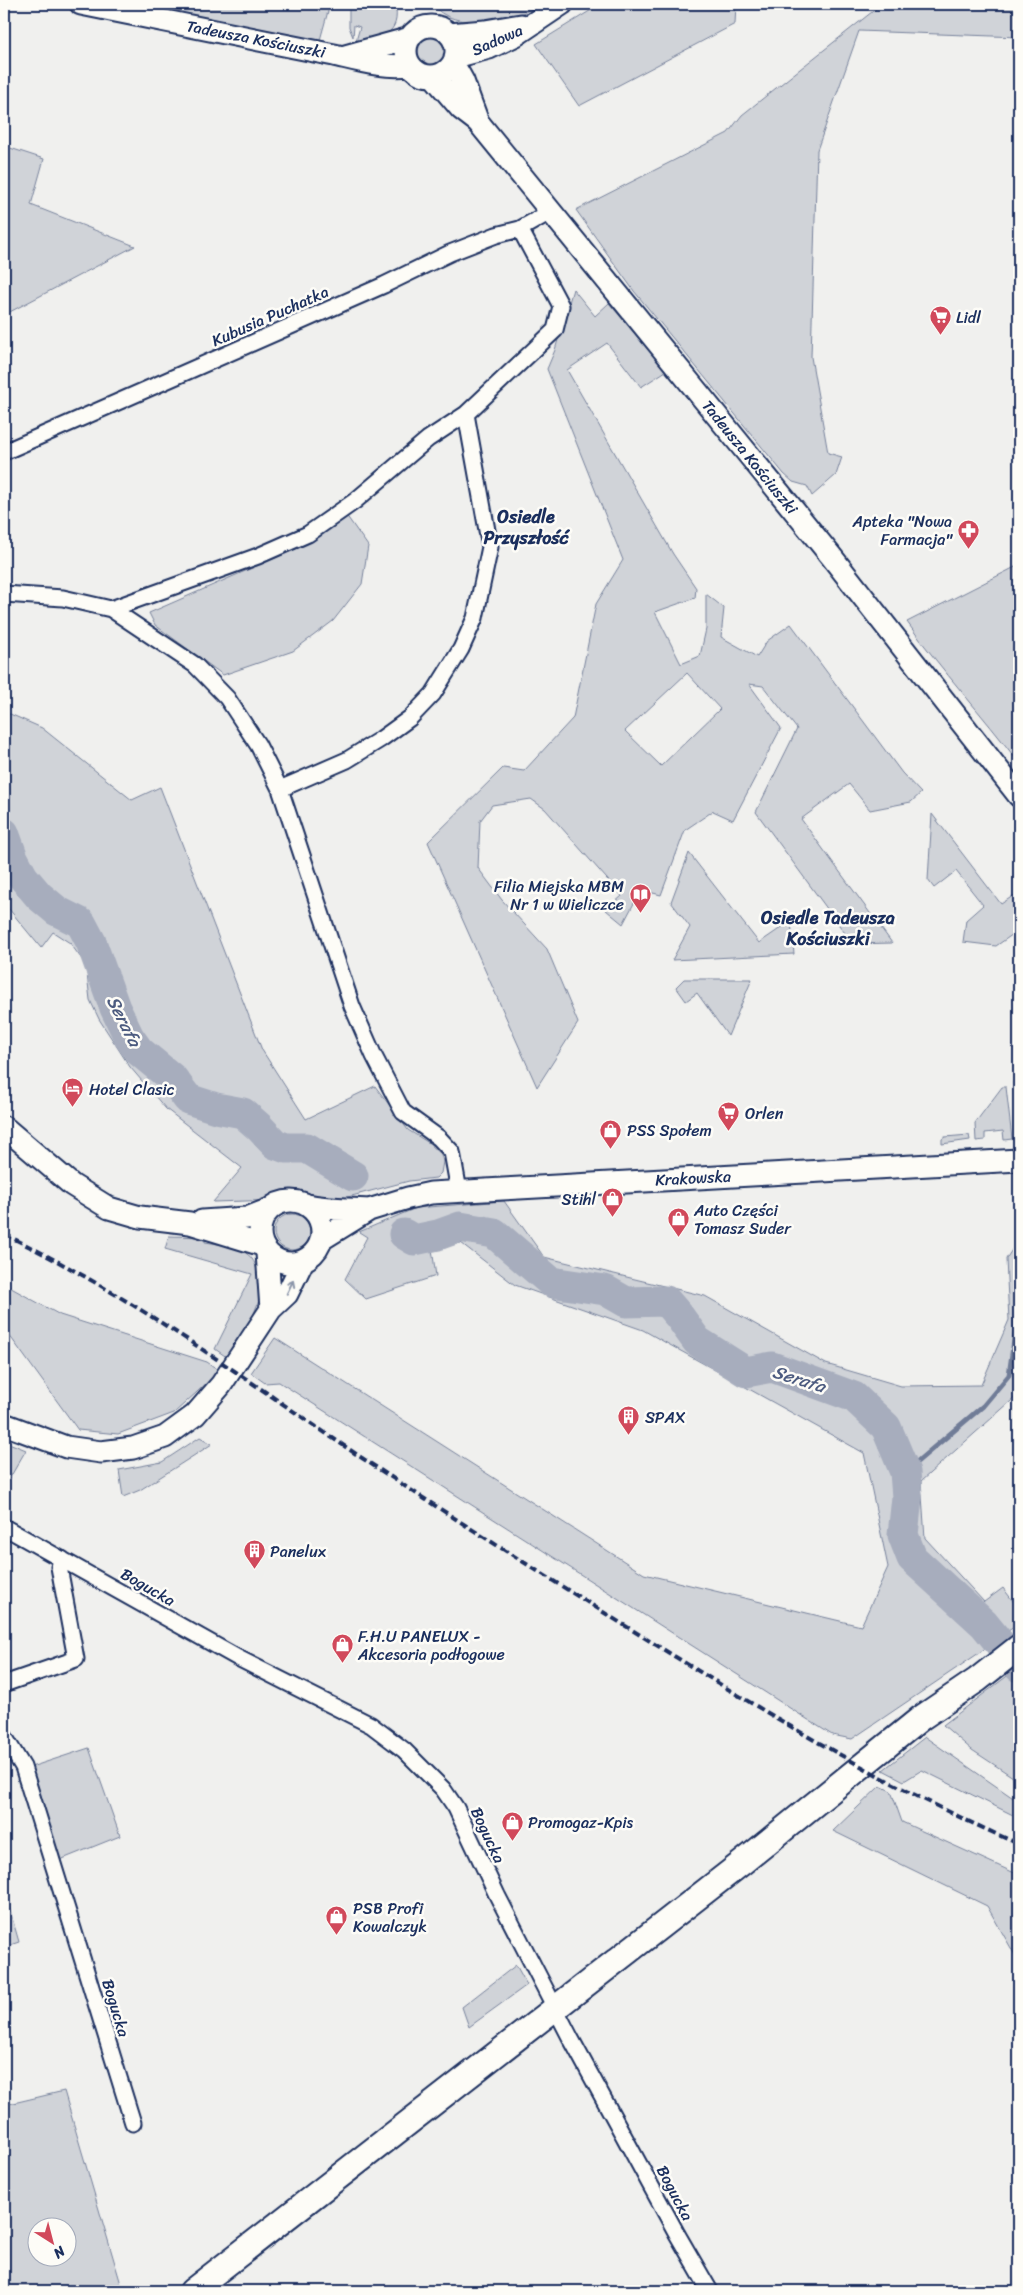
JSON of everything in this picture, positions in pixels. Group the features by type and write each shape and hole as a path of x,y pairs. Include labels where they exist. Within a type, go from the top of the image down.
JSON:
{"main road":[{"path":"192,2291 743,1862 921,1718 977,1680 1019,1647"}],"street":[{"name":"Tadeusza Kościuszki","path":"81,4 342,56 370,64 410,65"},
{"name":"Sadowa","path":"454,60 489,48 516,35 562,4"},
{"name":"Sadowa","path":"449,34 513,28 538,19"},
{"path":"427,26 442,28 449,34 454,41 454,60 445,72 433,76 420,74 410,65 406,52 410,38 420,29 427,26"},
{"name":"Tadeusza Kościuszki","path":"342,56 410,38"},
{"name":"Tadeusza Kościuszki","path":"454,60 478,122"},
{"name":"Tadeusza Kościuszki","path":"433,76 461,109 478,122 831,556 1019,796"},
{"name":"Kubusia Puchatka","path":"4,452 384,285 450,253 496,235 520,229 550,212"},
{"path":"111,609 258,556 303,537 355,501 428,439 466,414 555,330 561,306 520,229"},
{"path":"280,789 347,760 410,718 433,694 461,649 475,618 490,548 466,414"},
{"path":"4,594 62,598 111,609 195,665 227,698 258,745 280,789 350,1000 374,1056 403,1112 439,1138 452,1152 459,1191"},
{"path":"4,1127 72,1185 109,1208 134,1216 190,1223 265,1249 284,1263 304,1261"},
{"name":"Krakowska","path":"322,1239 334,1230 350,1224 369,1210 408,1198 459,1191 1019,1160"},
{"path":"4,1424 66,1447 101,1452 133,1448 165,1437 194,1415 221,1385 271,1309 287,1294 304,1261 318,1248 322,1239 322,1229 320,1220 307,1205 288,1201 247,1218 190,1223"},
{"name":"Krakowska","path":"307,1205 325,1210 343,1207 369,1210"},
{"path":"270,1209 260,1226 265,1249 271,1309"},
{"name":"Bogucka","path":"4,1527 238,1658 371,1725 404,1750 443,1790 456,1808 497,1895 677,2234 710,2291"},
{"path":"4,1684 76,1659 59,1567 62,1559"},
{"name":"Bogucka","path":"4,1736 23,1766 133,2123"}],"shaded area":[{"path":"127,4 330,4 320,40 314,46"},
{"path":"349,4 395,4 395,23 392,29 381,37 356,41 360,27 354,25 353,37 349,27"},
{"path":"432,4 540,4 515,16 484,22 454,19 442,13"},
{"path":"601,4 736,4 735,24 579,106 536,44"},
{"path":"882,4 1019,4 1019,37 859,31 817,150 811,357 828,453 842,457 836,475 812,496 807,486 793,482 784,474 634,291 576,210 728,133 742,115"},
{"path":"433,37 444,41 448,52 444,63 433,67 422,63 418,52 422,41"},
{"path":"4,146 44,159 31,205 135,246 4,315"},
{"path":"573,289 595,316 609,303 666,371 641,387 607,343 567,370 673,554 696,588 695,598 655,612 681,664 700,656 706,629 706,594 724,608 721,637 757,657 767,641 791,624 902,773 921,793 911,802 870,810 849,784 801,819 892,943 853,944 756,812 797,729 763,686 749,684 781,728 733,820 713,811 685,830 661,895 641,890 623,924 606,910 622,896 545,809 531,799 492,805 480,821 478,868 502,900 547,949 578,1023 537,1087 428,842 503,768 524,771 573,718 596,604 623,560 547,369 555,350","holes":["687,673 720,709 661,766 625,731"]},
{"path":"346,515 368,546 362,584 333,621 293,651 223,675 155,625 149,613 298,548"},
{"path":"1019,565 1019,763 907,622"},
{"path":"4,714 10,714 42,728 132,800 160,787 262,1050 306,1119 375,1086 408,1130 429,1143 441,1154 443,1162 441,1173 436,1178 409,1181 344,1198 213,1202 242,1168 166,1109 130,1067 99,1019 90,1000 86,965 70,943 53,932 41,948 4,903"},
{"path":"932,814 1001,904 1019,892 1019,930 996,946 963,942 966,920 983,905 956,871 934,888 928,880"},
{"path":"689,853 759,943 791,921 794,954 672,960 690,927 671,902"},
{"path":"684,979 752,979 728,1036 697,993 686,1001 676,987"},
{"path":"1019,1077 1019,1139 1013,1082"},
{"path":"1002,1087 1006,1087 1012,1139 1004,1140 1003,1131 985,1133 985,1140 976,1141 975,1123"},
{"path":"969,1135 970,1140 942,1144 942,1139 945,1137"},
{"path":"504,1201 544,1257 705,1296 826,1364 901,1386 981,1385 1009,1320 1006,1259 1019,1239 1019,1394 921,1481 925,1538 984,1602 1003,1588 1019,1609 1019,1623 979,1653 852,1739 832,1735 279,1382 265,1383 251,1373 275,1338 644,1574 861,1626 888,1567 864,1453 643,1330 515,1285 461,1243 432,1249 436,1276 366,1299 345,1279 367,1237 359,1232 416,1208"},
{"path":"292,1214 305,1219 310,1232 305,1245 292,1250 279,1245 274,1232 279,1219"},
{"path":"169,1236 205,1237 205,1242 228,1246 245,1252 256,1265 258,1289 263,1290 251,1321 228,1358 215,1349 252,1274 165,1249"},
{"path":"4,1284 60,1315 207,1362 220,1371 174,1413 118,1434 78,1430 4,1328"},
{"path":"200,1437 212,1444 140,1490 123,1497 119,1470 162,1462"},
{"path":"4,1441 26,1450 4,1488"},
{"path":"1019,1667 1019,1781 972,1750 943,1725"},
{"path":"925,1737 1019,1802 1019,1818 922,1770 904,1781 883,1770"},
{"path":"89,1748 120,1836 60,1860 31,1767"},
{"path":"880,1786 891,1791 902,1822 1019,1875 1019,1962 987,1906 833,1831"},
{"path":"4,1890 19,1942 4,1947"},
{"path":"516,1965 527,1985 469,2027 462,2007"},
{"path":"64,2091 123,2291 4,2291 4,2103 5,2105"}],"waterway":[{"name":"Serafa","path":"4,833 13,858 23,877 39,896 57,911 81,923 91,942 115,1008 129,1037 139,1051 173,1079 188,1099 216,1108 243,1113 275,1144 286,1148 307,1148 353,1176"},
{"name":"Serafa","path":"404,1234 414,1240 438,1235 460,1227 494,1233 551,1282 605,1290 626,1302 666,1301 697,1341 746,1372 772,1367 854,1397 886,1427 905,1472 907,1497 903,1535 912,1558 984,1624 1019,1667"},
{"path":"905,1472 983,1406 1009,1375 1016,1326 1017,1290 1019,1288"}],"railway":[{"path":"4,1234 97,1284 187,1339 439,1508 758,1707 886,1780 1019,1844"}],"place":[{"name":"Lidl","path":"940,336"},
{"name":"Apteka \"Nowa Farmacja\"","path":"968,549"},
{"name":"Filia Miejska MBM Nr 1 w Wieliczce","path":"640,914"},
{"name":"Hotel Clasic","path":"73,1108"},
{"name":"Orlen","path":"729,1132"},
{"name":"PSS Społem","path":"611,1149"},
{"name":"Stihl","path":"612,1218"},
{"name":"Auto Części Tomasz Suder","path":"678,1238"},
{"name":"SPAX","path":"629,1436"},
{"name":"Panelux","path":"254,1570"},
{"name":"F.H.U PANELUX - Akcesoria podłogowe","path":"342,1664"},
{"name":"Promogaz-Kpis","path":"512,1841"},
{"name":"PSB Profi Kowalczyk","path":"337,1936"}],"district":[{"name":"Osiedle Przyszłość","path":"526,527"},
{"name":"Osiedle Tadeusza Kościuszki","path":"828,928"}]}
